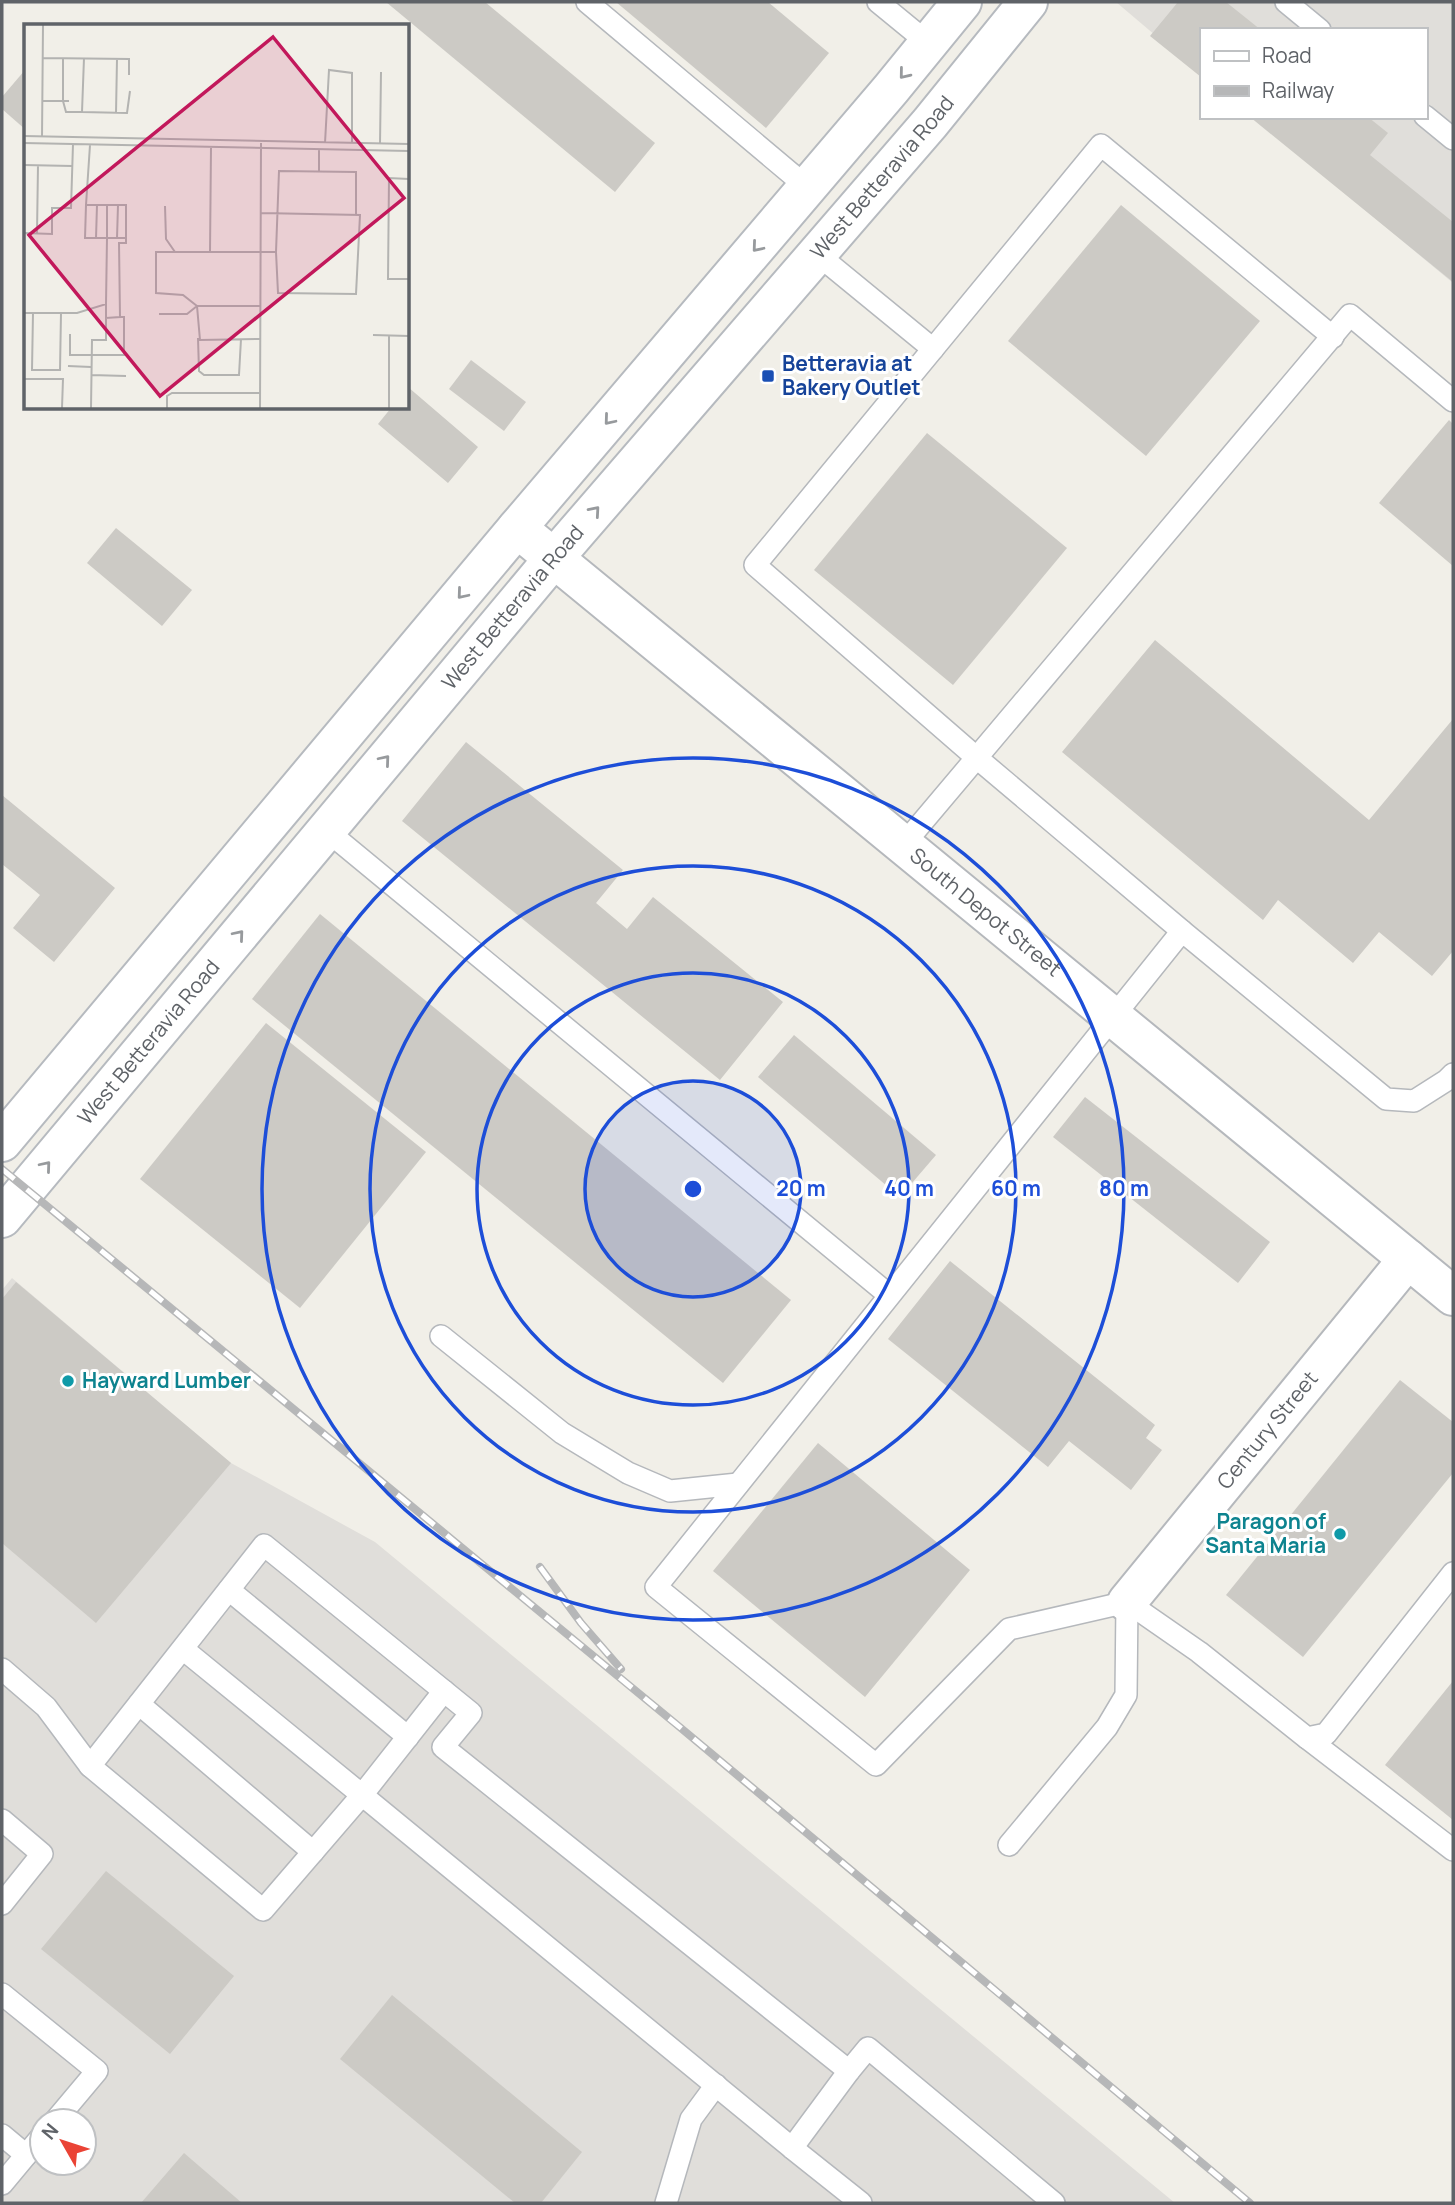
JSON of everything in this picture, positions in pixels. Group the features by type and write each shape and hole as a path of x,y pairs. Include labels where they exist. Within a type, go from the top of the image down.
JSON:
{"main road":[{"path":"2,1142 962,2"},
{"name":"West Betteravia Road","path":"2,1218 554,558 930,122 1028,2"},
{"name":"South Depot Street","path":"517,528 1453,1296"},
{"name":"Century Street","path":"1126,1602 1408,1259"}],"lane":[{"path":"587,2 807,187"},
{"path":"878,2 928,43"},
{"path":"1286,2 1318,28"},
{"path":"1427,118 1453,139"},
{"path":"1333,337 1101,145 755,565 977,758 1386,1099 1414,1101 1447,1080 1453,1073"},
{"path":"817,254 933,349"},
{"path":"903,845 1350,315 1453,401"},
{"path":"326,830 889,1294"},
{"path":"1182,931 656,1587 876,1765 1009,1629 1126,1602 1199,1652 1453,1850"},
{"path":"441,1336 562,1433 628,1473 670,1491 738,1484"},
{"path":"90,1766 264,1545 471,1713 443,1747 849,2071"},
{"path":"1307,1738 1326,1734 1453,1573"},
{"path":"229,1590 408,1737"},
{"path":"1009,1844 1107,1727 1126,1695 1126,1602"},
{"path":"183,1649 861,2203"},
{"path":"2,1669 46,1707 90,1766 263,1910 362,1795 444,1691"},
{"path":"139,1703 313,1852"},
{"path":"2,1820 42,1854 2,1904"},
{"path":"2,1994 97,2071 67,2107"},
{"path":"792,2148 868,2048 1054,2203"},
{"path":"666,2203 691,2119 716,2085"},
{"path":"2,2135 26,2155"},
{"path":"2,2184 28,2153"}],"shaded area":[{"path":"1116,2 1453,2 1453,283 1255,119 1427,119 1427,28 1200,28 1200,73"},
{"path":"12,1278 231,1463 375,1542 1175,2203 2,2203 2,1290"}],"building":[{"path":"386,2 485,2 655,143 615,192"},
{"path":"616,2 768,2 829,53 766,128"},
{"path":"1178,2 1226,2 1258,28 1200,28 1200,76 1150,36"},
{"path":"24,71 24,128 2,109 2,97"},
{"path":"1252,119 1370,119 1388,133 1370,155 1453,222 1453,282"},
{"path":"1121,205 1260,321 1146,456 1008,341"},
{"path":"471,360 526,402 504,431 449,389"},
{"path":"410,389 478,447 448,483 378,424 389,410 410,410"},
{"path":"1449,420 1453,424 1453,566 1379,503"},
{"path":"927,433 1067,548 953,685 814,570"},
{"path":"116,528 192,590 162,626 87,563"},
{"path":"1155,640 1369,820 1453,719 1453,951 1432,976 1379,932 1353,963 1278,900 1263,920 1062,752"},
{"path":"466,742 623,870 596,903 627,929 653,897 783,1002 720,1080 402,821"},
{"path":"2,795 115,888 54,962 13,928 40,895 2,864"},
{"path":"320,914 791,1300 723,1383 252,999"},
{"path":"266,1023 426,1152 300,1308 140,1179"},
{"path":"794,1035 936,1155 900,1197 758,1077"},
{"path":"1085,1097 1270,1242 1238,1283 1053,1137"},
{"path":"950,1261 1155,1425 1146,1438 1162,1450 1131,1490 1069,1441 1048,1467 888,1339"},
{"name":"Hayward Lumber","path":"16,1282 231,1463 96,1623 2,1543 2,1299"},
{"name":"Paragon of Santa Maria","path":"1400,1380 1453,1422 1453,1473 1303,1657 1226,1595"},
{"path":"818,1443 970,1570 865,1697 713,1571"},
{"path":"1453,1681 1453,1820 1385,1765"},
{"path":"106,1871 234,1976 170,2054 41,1949"},
{"path":"392,1995 582,2152 541,2203 515,2203 340,2059"},
{"path":"184,2153 242,2203 141,2203"}],"railway":[{"path":"2,1169 676,1724 1250,2203"},
{"path":"540,1567 581,1623 621,1669"}],"place":[{"name":"Betteravia at Bakery Outlet","path":"768,376"},
{"name":"Hayward Lumber","path":"68,1381"},
{"name":"Paragon of Santa Maria","path":"1340,1534"}]}
